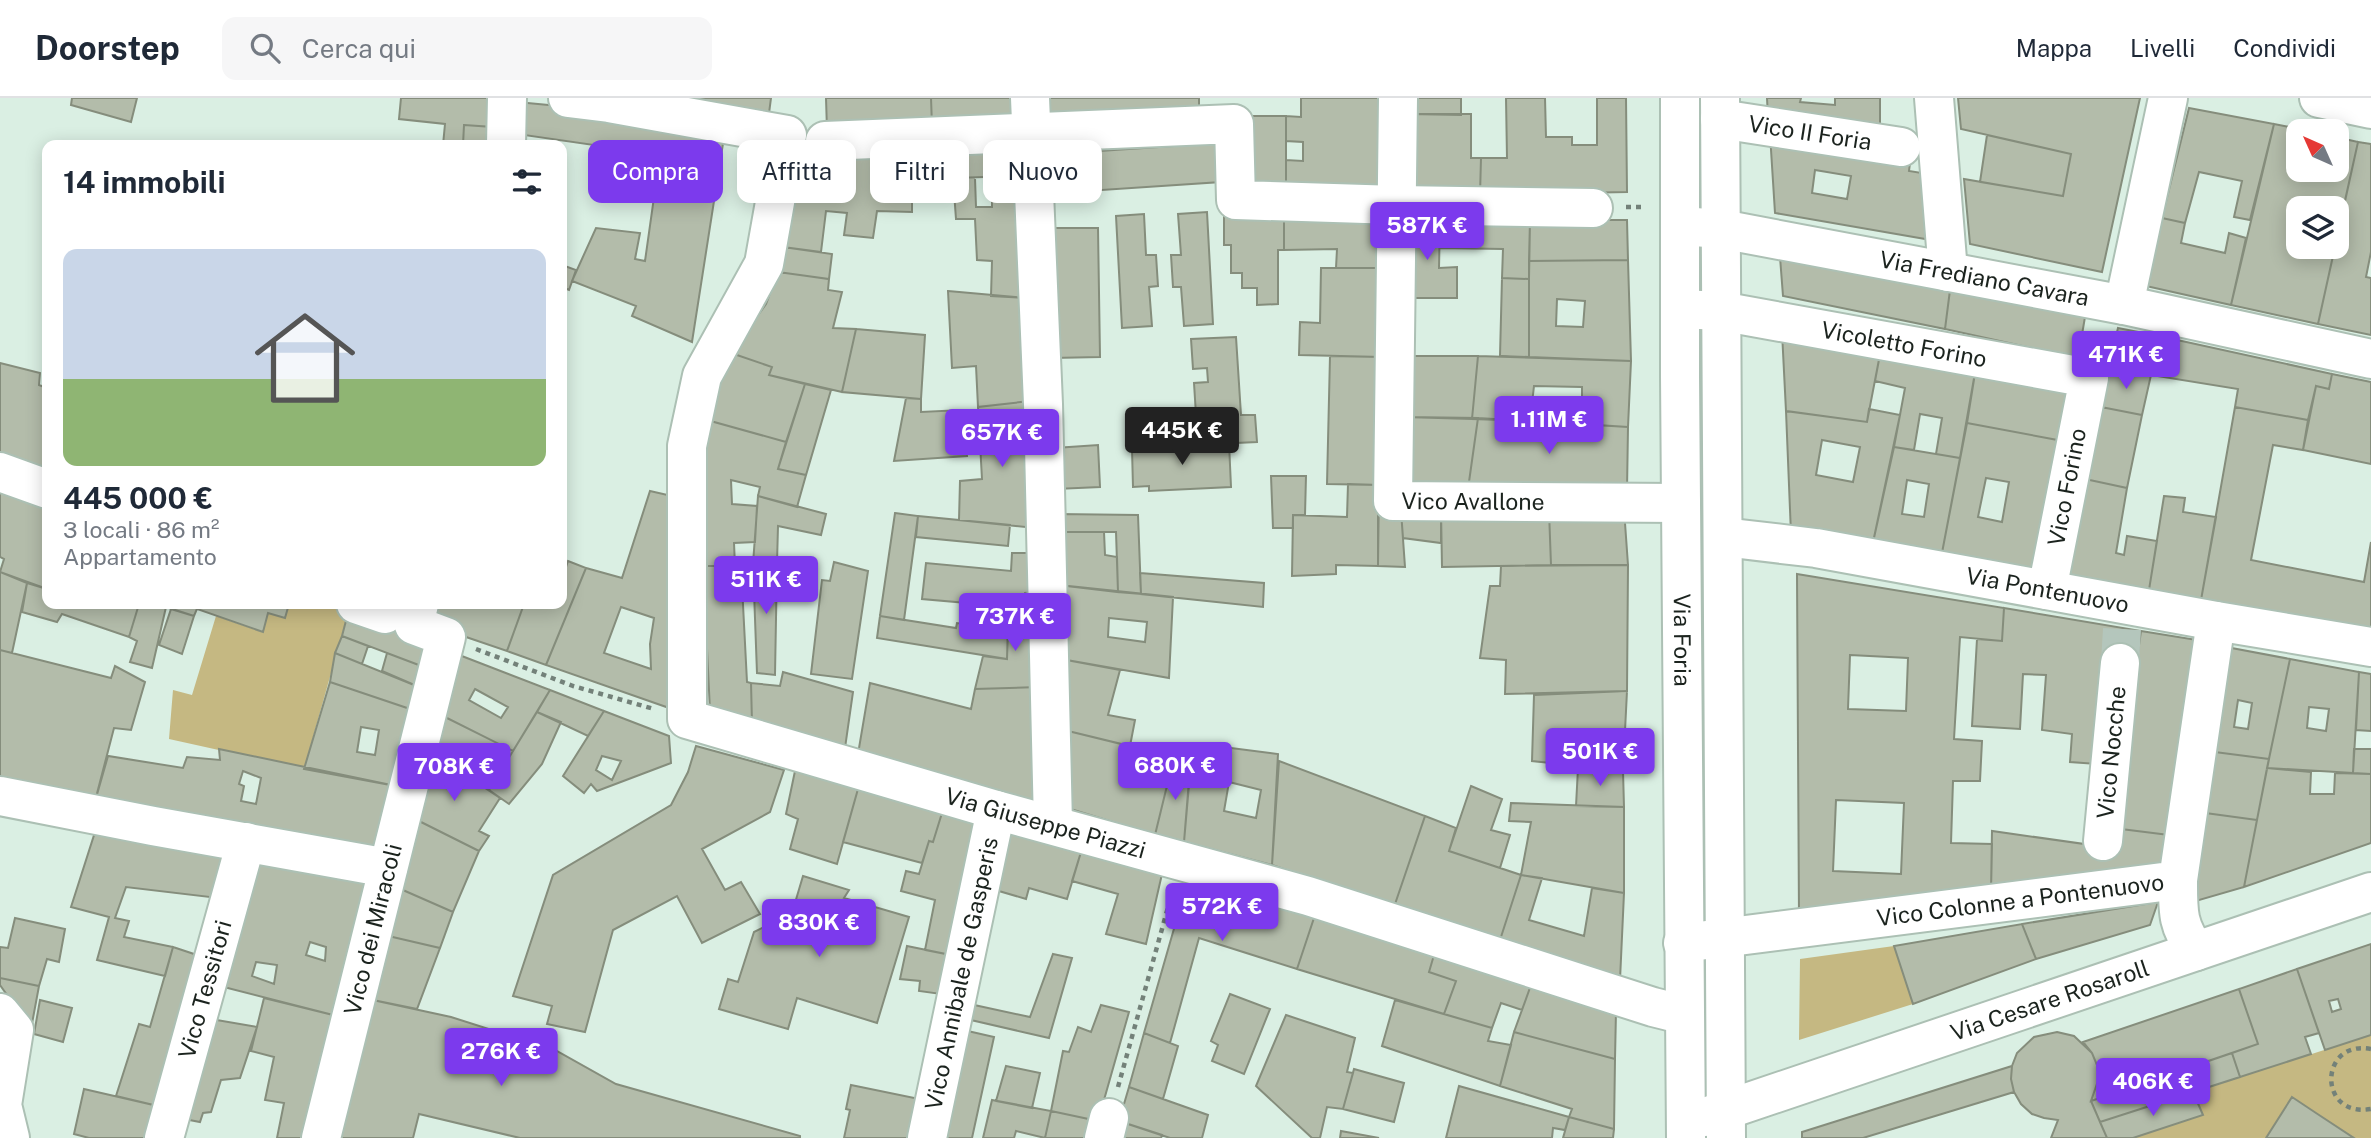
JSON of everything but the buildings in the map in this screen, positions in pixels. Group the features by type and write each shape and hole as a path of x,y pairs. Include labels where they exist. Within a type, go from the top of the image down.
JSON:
{"street":[{"path":"506,140 507,98"},
{"path":"568,98 609,100 786,135 764,264 702,376 687,446 687,719"},
{"path":"1397,205 1398,98"},
{"name":"Via Foria","path":"1681,98 1686,1130"},
{"path":"1934,98 1948,272"},
{"path":"2124,305 2168,98"},
{"path":"2319,98 2371,109"},
{"name":"Via Foria","path":"1720,108 1727,1124"},
{"name":"Vico II Foria","path":"1720,108 1901,147"},
{"path":"1031,116 1043,404 1053,824"},
{"path":"833,140 1031,116 1234,124 1236,200 1593,208"},
{"name":"Vico Avallone","path":"1397,205 1393,501 1681,503"},
{"path":"1681,216 1721,229"},
{"name":"Via Frediano Cavara","path":"1721,229 2124,305 2371,359"},
{"name":"Vicoletto Forino","path":"1681,309 1720,311 2089,378"},
{"name":"Vico Forino","path":"2047,590 2089,378"},
{"path":"0,472 42,487"},
{"name":"Via Pontenuovo","path":"1723,537 1816,548 2047,590 2122,632 2216,621 2371,647"},
{"name":"Vico dei Miracoli","path":"321,1138 388,868 404,617"},
{"name":"Vico Colonne a Pontenuovo","path":"1683,943 2178,880 2216,621"},
{"name":"Vico Nocche","path":"2103,841 2122,632"},
{"name":"Via Giuseppe Piazzi","path":"687,719 996,810 1307,896 1685,1016"},
{"path":"0,796 388,868"},
{"name":"Vico Annibale de Gasperis","path":"927,1138 996,810"},
{"name":"Vico Tessitori","path":"164,1138 246,842"},
{"path":"2178,880 2178,917 2184,934 2196,951"},
{"name":"Via Cesare Rosaroll","path":"1686,1130 1727,1124 2196,951 2371,892"},
{"path":"0,1013 14,1030 2,1105 10,1138"}],"path":[{"path":"1593,208 1681,216"},
{"path":"404,617 573,686 687,719"},
{"path":"1107,1128 1181,860"},
{"path":"2371,1049 2360,1048 2342,1055 2331,1072 2331,1083 2340,1101 2348,1107 2358,1110 2371,1109"}],"shaded area":[{"path":"288,609 339,609 348,613 304,769 169,739 173,690 192,695 216,616 262,632 268,613 285,618"},
{"path":"1894,946 1913,1004 1799,1040 1800,959"},
{"path":"2371,1035 2371,1138 2133,1138 2203,1115 2193,1092"}],"tunnel":[{"path":"2120,663 2122,629"}]}
